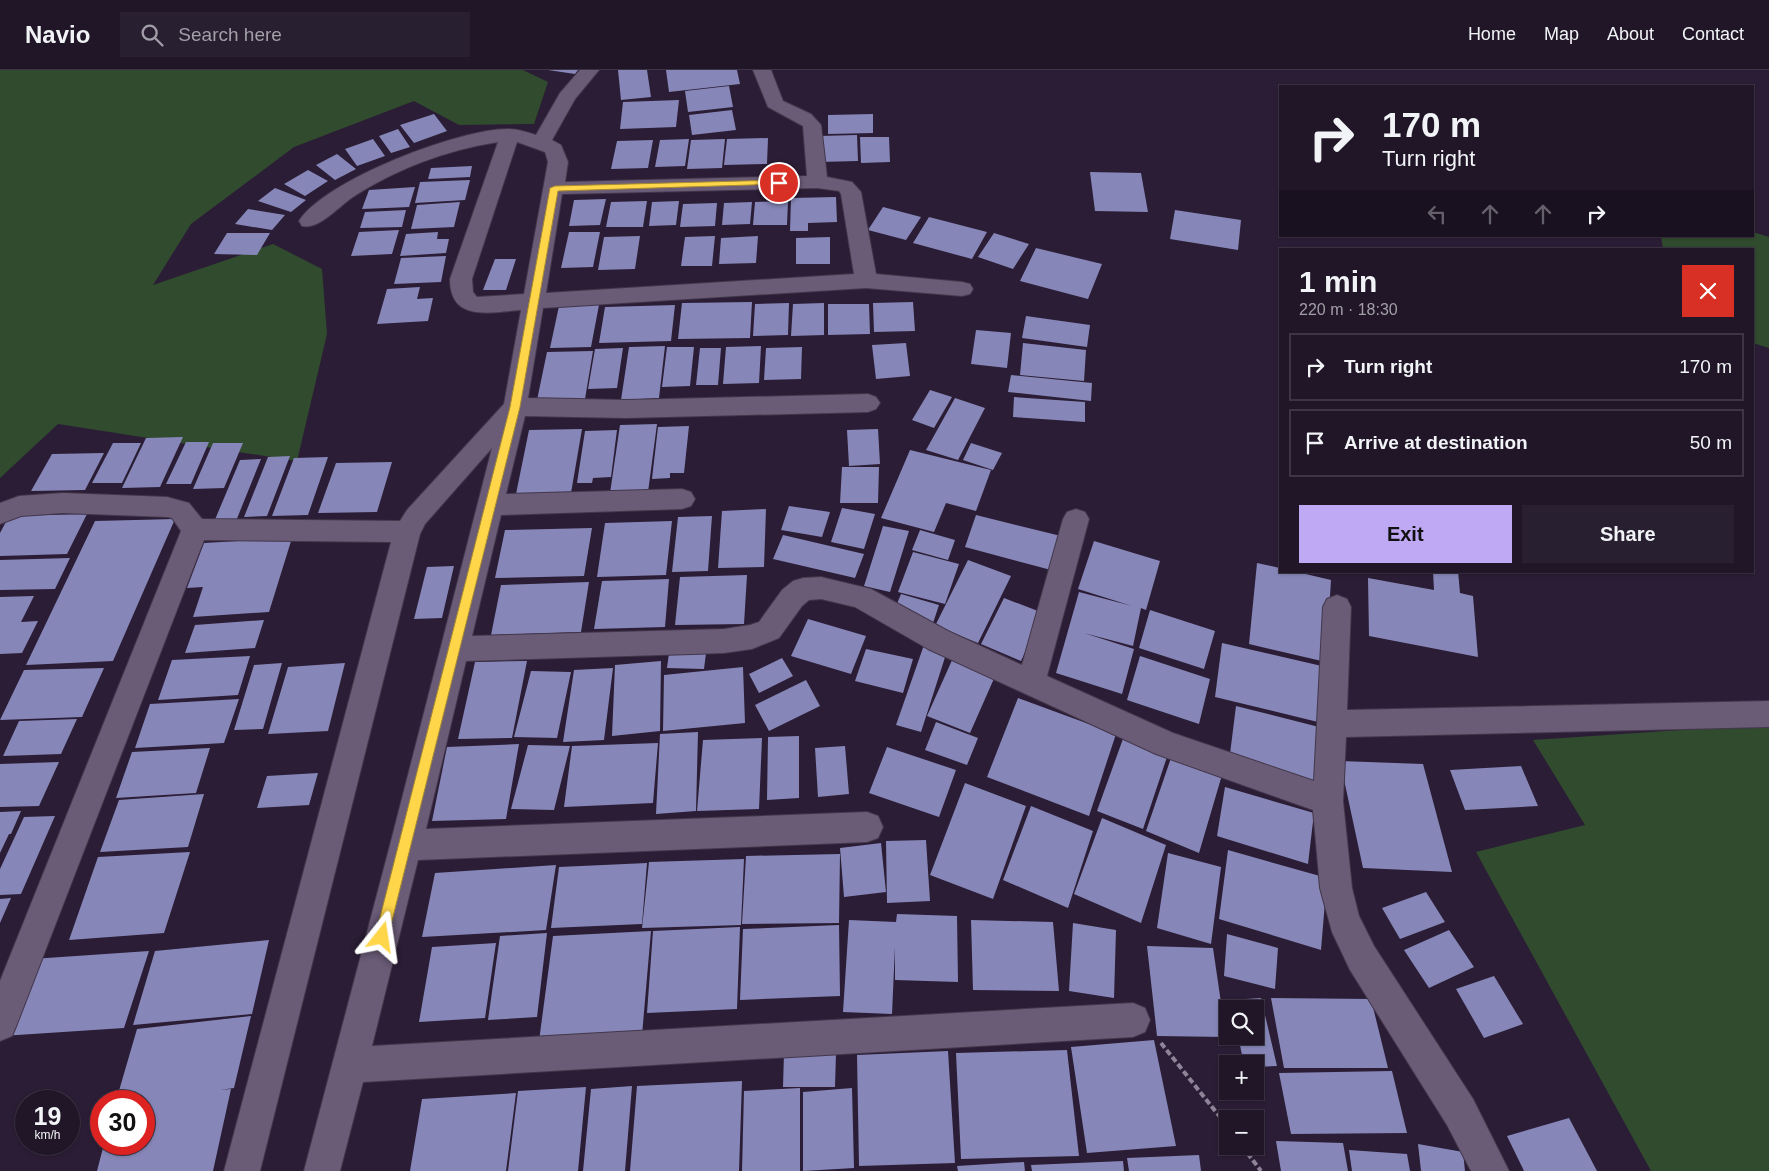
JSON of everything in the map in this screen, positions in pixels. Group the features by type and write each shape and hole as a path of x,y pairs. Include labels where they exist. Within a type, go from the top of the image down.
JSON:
{"street":[{"path":"541,142 567,97 590,70"},
{"path":"762,70 775,103 779,107 809,120 812,125 817,182"},
{"path":"510,135 461,279 461,294 466,302 474,305 866,281 962,289"},
{"path":"310,222 330,202 360,184 414,158 480,140 510,135 541,142 554,149 558,162 555,188 515,407 406,845 322,1171"},
{"path":"555,188 817,182 845,186 851,192 866,281"},
{"path":"242,1171 407,532 416,518 515,407 626,409 868,403"},
{"path":"491,505 682,499"},
{"path":"3,508 63,503 167,507 180,510 195,529"},
{"path":"1031,683 1076,519"},
{"path":"195,529 407,532"},
{"path":"0,1024 195,529"},
{"path":"455,649 724,641 752,637 769,630 792,598 803,589 821,588 860,597 938,640 1166,744 1328,801"},
{"path":"1337,608 1328,801 1336,888 1344,920 1362,958 1460,1112 1491,1171"},
{"path":"1331,724 1769,714"},
{"path":"406,845 867,827"},
{"path":"348,1065 1133,1020"}],"path":[{"path":"1133,1020 1158,1039 1219,1115"},
{"path":"1249,1155 1261,1171"}],"green space":[{"path":"0,70 523,70 548,82 534,124 459,125 414,101 294,147 191,224 153,285 273,244 322,269 327,334 297,461 58,424 0,478"},
{"path":"1754,232 1769,237 1769,348 1754,343 1754,248 1663,248 1661,237 1754,237"},
{"path":"1769,724 1769,1171 1651,1171 1476,852 1585,825 1533,740"}],"building":[{"path":"548,70 578,70 575,74"},
{"path":"618,70 647,70 651,97 621,100"},
{"path":"666,70 737,70 740,84 669,92"},
{"path":"729,86 733,107 688,112 685,91"},
{"path":"679,100 676,127 620,129 623,102"},
{"path":"732,110 736,130 692,135 689,115"},
{"path":"434,114 447,131 414,143 400,125"},
{"path":"873,114 873,133 828,134 828,115"},
{"path":"398,129 410,147 391,153 379,136"},
{"path":"857,135 858,161 819,162 819,136"},
{"path":"860,137 889,137 890,162 861,163"},
{"path":"768,138 767,164 724,165 727,139"},
{"path":"373,139 385,156 357,166 345,149"},
{"path":"689,139 685,166 655,167 660,140"},
{"path":"725,139 722,168 687,169 691,140"},
{"path":"653,140 648,168 611,169 617,141"},
{"path":"337,154 356,169 335,180 316,165"},
{"path":"472,166 470,177 428,179 431,168"},
{"path":"308,170 328,181 305,196 284,184"},
{"path":"1090,172 1141,173 1148,212 1095,211"},
{"path":"470,180 465,200 415,203 420,182"},
{"path":"415,187 409,207 362,209 369,190"},
{"path":"275,188 306,200 291,212 258,201"},
{"path":"836,197 837,222 808,223 808,231 790,231 791,198"},
{"path":"606,199 600,225 569,226 574,200"},
{"path":"647,201 643,227 606,227 611,202"},
{"path":"679,201 676,225 649,226 652,202"},
{"path":"788,201 787,225 753,225 755,202"},
{"path":"460,202 454,227 411,229 417,205"},
{"path":"752,202 750,224 722,225 724,203"},
{"path":"717,203 715,226 680,227 683,204"},
{"path":"883,207 921,217 906,240 868,230"},
{"path":"248,209 285,215 272,230 235,224"},
{"path":"406,210 402,227 360,228 365,212"},
{"path":"1175,210 1241,220 1238,250 1170,239"},
{"path":"929,217 987,232 972,259 913,243"},
{"path":"399,230 392,254 351,256 359,232"},
{"path":"438,232 437,239 449,239 446,253 400,256 406,234"},
{"path":"569,232 600,232 593,267 561,268"},
{"path":"227,233 270,233 257,255 214,254"},
{"path":"994,233 1029,244 1013,269 978,257"},
{"path":"640,236 635,269 598,270 604,237"},
{"path":"715,236 712,266 681,266 685,237"},
{"path":"758,236 756,263 719,264 721,238"},
{"path":"830,237 830,264 796,264 796,238"},
{"path":"1036,248 1102,264 1088,299 1020,281"},
{"path":"446,256 441,282 394,284 401,258"},
{"path":"495,259 516,259 506,290 483,290"},
{"path":"420,287 417,299 433,298 428,321 377,324 387,289"},
{"path":"752,302 750,338 678,339 682,303"},
{"path":"913,302 915,331 874,332 873,303"},
{"path":"789,303 788,335 753,336 755,304"},
{"path":"824,303 824,335 791,336 793,304"},
{"path":"828,304 869,304 870,334 828,335"},
{"path":"599,305 591,347 550,348 559,306"},
{"path":"675,305 671,341 599,343 605,307"},
{"path":"1026,316 1090,325 1087,347 1022,338"},
{"path":"976,330 1011,333 1007,368 971,364"},
{"path":"906,343 910,376 876,379 872,345"},
{"path":"1023,343 1086,350 1084,381 1020,375"},
{"path":"665,346 659,398 621,400 629,347"},
{"path":"761,346 759,383 723,384 726,347"},
{"path":"667,347 694,347 690,386 662,387"},
{"path":"802,347 801,379 764,380 766,348"},
{"path":"623,348 617,388 588,389 595,349"},
{"path":"700,348 721,348 718,385 696,385"},
{"path":"593,351 585,399 537,400 547,352"},
{"path":"1011,375 1092,383 1091,401 1008,392"},
{"path":"930,390 952,397 934,428 912,420"},
{"path":"1014,397 1085,402 1085,422 1013,417"},
{"path":"955,398 985,408 958,460 926,450"},
{"path":"657,424 648,492 610,493 620,425"},
{"path":"689,426 684,473 670,473 670,478 652,479 658,427"},
{"path":"582,429 571,493 516,494 529,430"},
{"path":"878,429 880,464 849,466 847,430"},
{"path":"617,430 611,477 593,478 592,483 577,483 585,431"},
{"path":"183,437 160,487 122,488 146,438"},
{"path":"186,442 209,442 191,484 166,484"},
{"path":"113,443 141,443 122,483 92,483"},
{"path":"213,443 243,443 224,488 193,489"},
{"path":"971,443 1002,453 993,470 963,460"},
{"path":"910,450 991,470 976,511 946,503 934,532 881,518"},
{"path":"104,453 85,490 31,491 52,454"},
{"path":"290,456 267,516 244,517 268,457"},
{"path":"328,457 308,515 272,516 294,458"},
{"path":"261,459 236,521 214,522 240,460"},
{"path":"392,462 377,512 318,513 336,463"},
{"path":"842,467 879,467 878,503 840,503"},
{"path":"789,506 830,512 822,537 781,530"},
{"path":"842,508 875,514 864,549 831,542"},
{"path":"766,509 764,567 718,568 722,511"},
{"path":"87,514 67,554 0,556 0,533 9,516"},
{"path":"976,515 1061,536 1051,570 965,547"},
{"path":"712,516 708,571 672,572 678,517"},
{"path":"175,519 113,661 26,665 95,521"},
{"path":"672,521 666,575 597,577 605,523"},
{"path":"883,526 909,531 890,592 864,586"},
{"path":"592,528 584,576 495,578 505,530"},
{"path":"920,530 955,540 948,560 912,550"},
{"path":"783,535 864,554 855,578 773,559"},
{"path":"292,538 269,612 193,617 203,587 187,588 204,543"},
{"path":"1094,541 1160,561 1146,610 1141,608 1133,646 1084,633 1134,649 1122,694 1056,673 1079,592 1132,606 1078,589"},
{"path":"913,552 959,564 945,604 898,592"},
{"path":"70,558 55,589 0,590 0,560"},
{"path":"968,560 1011,576 978,643 935,626"},
{"path":"1257,563 1279,568 1279,573 1301,573 1331,580 1326,662 1249,644"},
{"path":"454,566 442,618 414,619 427,567"},
{"path":"1433,573 1458,573 1460,593 1473,596 1478,657 1369,636 1368,578 1434,590"},
{"path":"747,575 744,624 675,625 680,577"},
{"path":"669,579 665,627 594,629 602,581"},
{"path":"589,582 581,632 491,635 501,585"},
{"path":"901,594 939,605 933,623 894,611"},
{"path":"34,596 21,622 38,621 22,653 0,654 0,597"},
{"path":"1004,598 1043,613 1021,661 981,644"},
{"path":"1150,610 1215,631 1204,669 1139,648"},
{"path":"808,619 866,636 851,674 791,656"},
{"path":"264,620 255,648 185,653 195,625"},
{"path":"925,642 948,648 921,732 896,725"},
{"path":"1222,643 1326,667 1322,723 1215,697"},
{"path":"866,649 913,659 903,693 855,681"},
{"path":"669,653 706,653 704,669 667,668"},
{"path":"250,656 238,695 158,700 172,660"},
{"path":"1140,656 1210,679 1199,724 1127,700"},
{"path":"782,658 793,676 759,693 749,674"},
{"path":"953,658 996,674 970,733 927,716"},
{"path":"527,661 512,738 458,739 475,662"},
{"path":"661,661 660,731 612,736 615,665"},
{"path":"282,663 263,729 234,730 254,665"},
{"path":"345,663 328,731 268,734 288,667"},
{"path":"743,667 745,723 663,731 664,675"},
{"path":"104,668 82,717 0,720 24,670"},
{"path":"613,668 604,740 563,742 574,670"},
{"path":"531,671 571,672 557,738 514,737"},
{"path":"806,680 820,706 769,731 755,705"},
{"path":"1018,698 1116,734 1089,816 987,777"},
{"path":"239,699 224,743 135,748 150,704"},
{"path":"1236,706 1319,727 1315,785 1229,762"},
{"path":"77,719 61,754 3,756 19,721"},
{"path":"936,722 978,738 967,765 925,750"},
{"path":"698,732 696,811 656,814 660,734"},
{"path":"799,736 799,798 767,800 768,737"},
{"path":"1124,736 1168,754 1143,829 1097,811"},
{"path":"762,738 759,809 697,811 703,740"},
{"path":"658,743 653,803 564,807 572,746"},
{"path":"519,744 506,819 432,821 447,747"},
{"path":"528,745 570,746 554,810 511,809"},
{"path":"845,746 849,794 818,797 815,748"},
{"path":"887,747 956,770 939,817 869,793"},
{"path":"210,748 196,793 116,798 132,752"},
{"path":"1172,755 1222,775 1199,853 1146,831"},
{"path":"1340,761 1423,764 1452,872 1363,868"},
{"path":"59,762 39,806 0,807 0,764"},
{"path":"1521,766 1538,806 1465,810 1450,770"},
{"path":"318,773 309,805 257,808 267,776"},
{"path":"965,783 1026,806 993,899 930,875"},
{"path":"1225,787 1314,813 1308,864 1217,836"},
{"path":"204,794 188,847 100,852 119,800"},
{"path":"1031,806 1093,831 1068,908 1003,880"},
{"path":"21,811 11,834 9,834 0,853 0,812"},
{"path":"55,816 21,894 0,895 0,869 24,817"},
{"path":"1102,818 1166,845 1141,923 1074,894"},
{"path":"926,840 930,901 887,903 886,841"},
{"path":"881,843 886,892 844,897 840,848"},
{"path":"1228,850 1327,878 1321,950 1219,919"},
{"path":"190,852 164,933 69,940 98,857"},
{"path":"1168,853 1221,867 1211,944 1157,928"},
{"path":"840,854 839,923 742,924 746,856"},
{"path":"744,859 741,925 642,928 649,862"},
{"path":"647,863 642,924 551,928 559,867"},
{"path":"556,865 546,930 422,937 435,873"},
{"path":"1426,892 1445,922 1400,939 1382,908"},
{"path":"11,898 0,923 0,899"},
{"path":"897,914 957,916 958,982 895,980 895,947 892,1014 843,1012 849,920 896,922"},
{"path":"971,920 1053,922 1059,991 973,990"},
{"path":"1073,923 1116,930 1114,998 1069,991"},
{"path":"839,925 840,996 740,1000 743,929"},
{"path":"740,927 737,1009 647,1013 653,931"},
{"path":"1449,930 1474,967 1429,988 1404,950"},
{"path":"651,931 642,1035 539,1041 553,936"},
{"path":"547,933 537,1017 488,1020 500,936"},
{"path":"1227,934 1278,948 1275,989 1224,976"},
{"path":"269,940 252,1014 133,1025 155,951"},
{"path":"496,943 485,1018 419,1022 432,947"},
{"path":"1147,946 1213,948 1221,1000 1219,1000 1219,1037 1157,1036"},
{"path":"149,951 124,1028 2,1036 32,959"},
{"path":"1494,976 1523,1024 1484,1038 1456,989"},
{"path":"1261,998 1261,1000 1230,1000"},
{"path":"1271,998 1371,999 1388,1068 1284,1068"},
{"path":"1264,1011 1277,1066 1264,1067 1264,1055 1242,1055 1240,1045 1264,1045"},
{"path":"251,1016 234,1088 220,1090 231,1089 213,1171 97,1171 101,1155 155,1155 155,1090 119,1090 137,1029"},
{"path":"1154,1040 1176,1146 1087,1153 1071,1047"},
{"path":"1067,1050 1079,1156 961,1159 956,1053"},
{"path":"948,1051 955,1163 859,1166 857,1055"},
{"path":"784,1053 836,1053 835,1087 783,1087"},
{"path":"1392,1071 1407,1133 1291,1134 1279,1073"},
{"path":"742,1081 739,1171 630,1171 637,1086"},
{"path":"632,1086 625,1171 583,1171 591,1089"},
{"path":"586,1087 578,1171 508,1171 518,1091"},
{"path":"800,1088 800,1171 742,1171 744,1091"},
{"path":"852,1088 854,1168 803,1171 803,1092"},
{"path":"516,1093 506,1171 410,1171 422,1099"},
{"path":"1569,1118 1597,1171 1524,1171 1507,1136"},
{"path":"1276,1141 1343,1143 1348,1171 1281,1171"},
{"path":"1418,1144 1463,1152 1465,1171 1421,1171"},
{"path":"1349,1150 1407,1154 1410,1171 1352,1171"},
{"path":"1199,1155 1201,1171 1129,1171 1127,1158"},
{"path":"1123,1161 1124,1171 1032,1171 1031,1165"},
{"path":"1024,1162 1025,1171 958,1171 957,1166"}],"route":[{"path":"382,937 515,407 555,188 779,183"}]}
